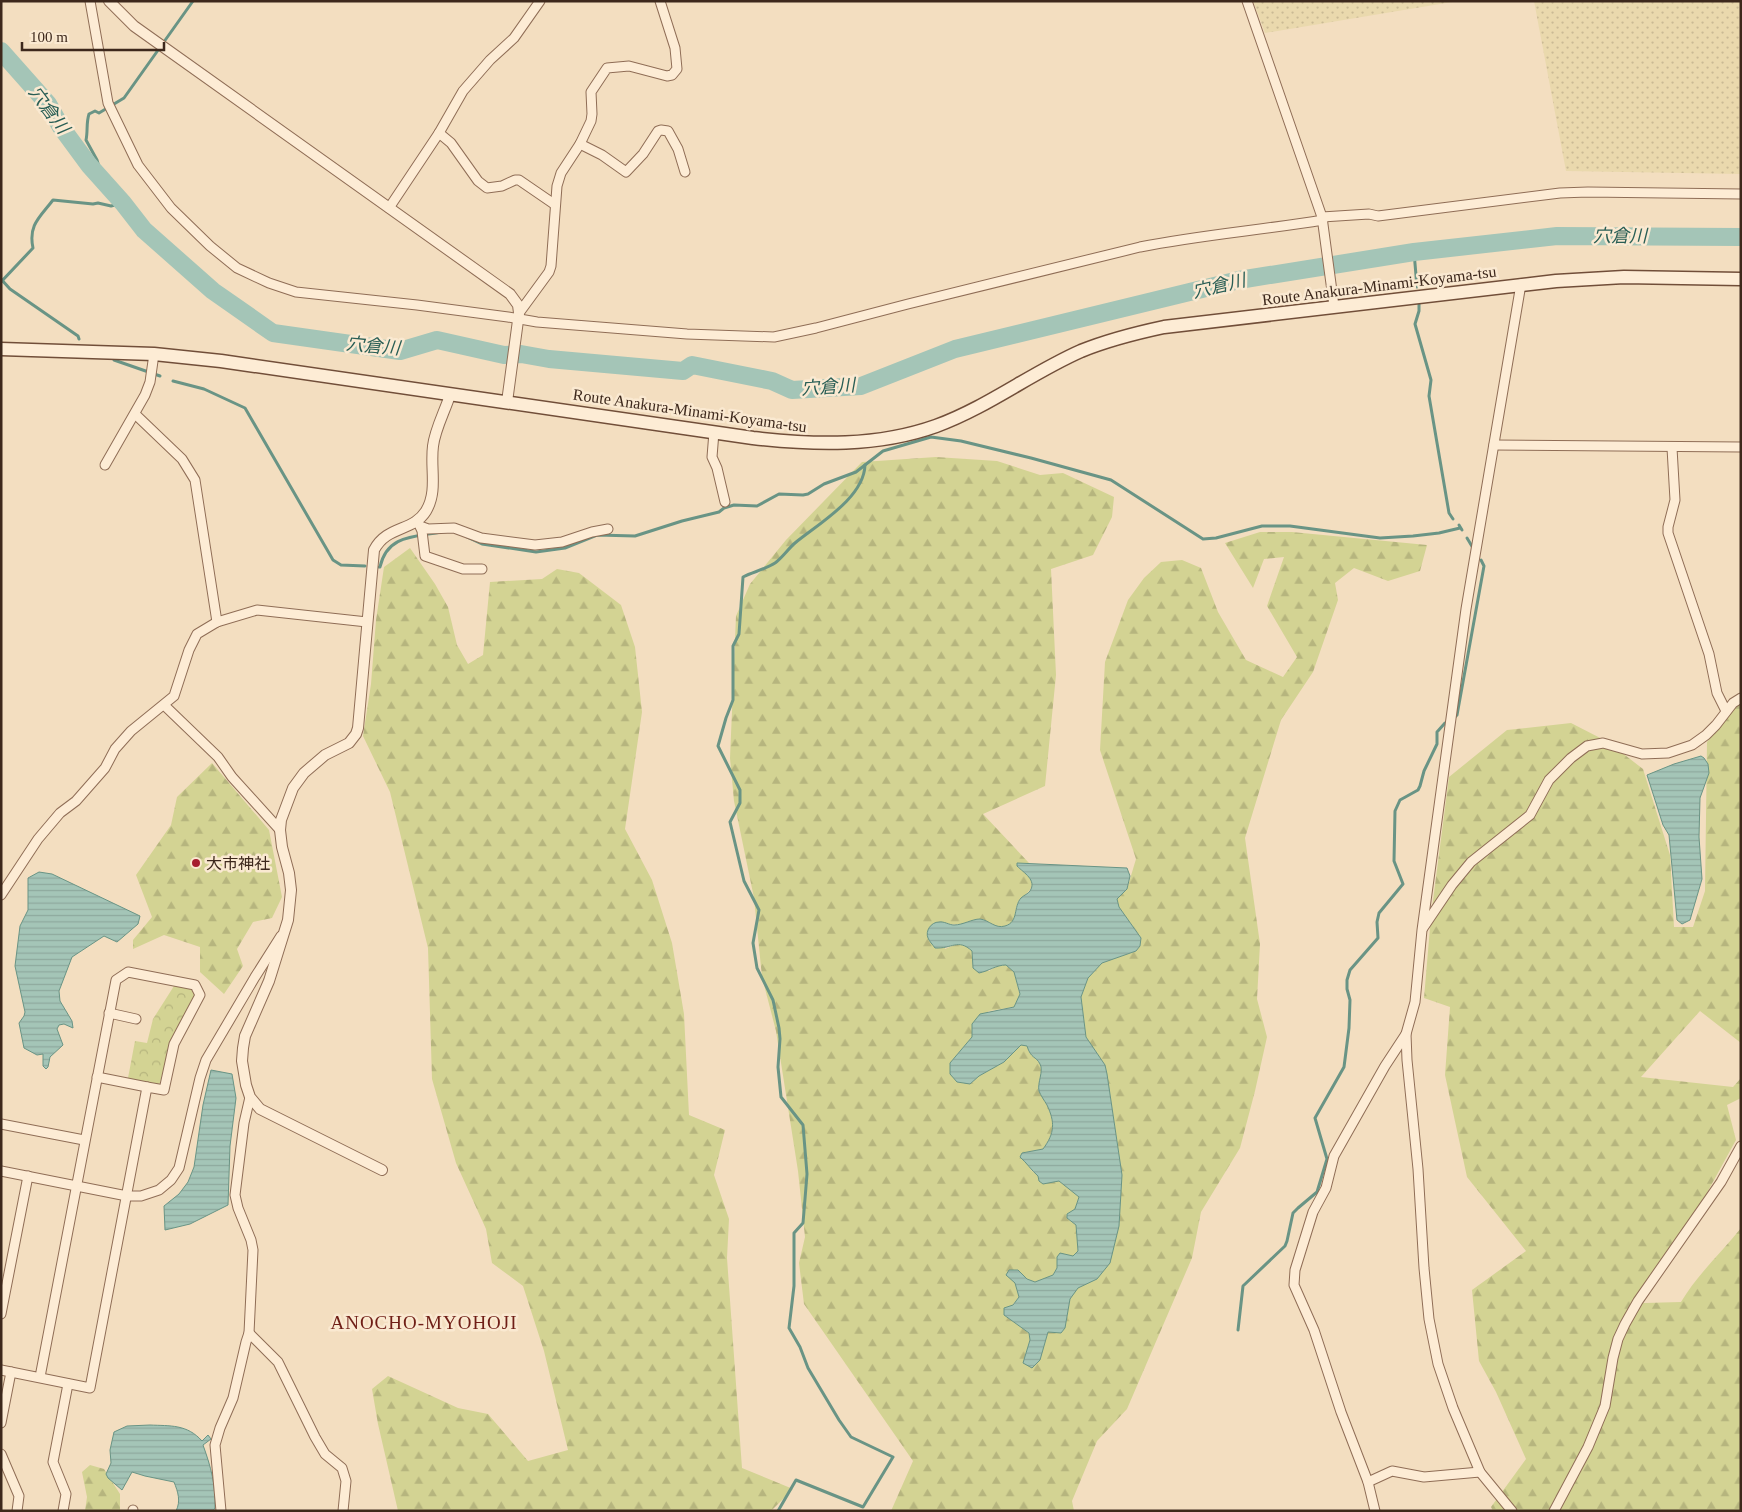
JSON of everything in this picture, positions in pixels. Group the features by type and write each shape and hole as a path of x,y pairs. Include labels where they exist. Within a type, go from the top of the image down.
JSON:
{"main road":[{"name":"Route Anakura-Minami-Koyama-tsu","path":"1,349 154,354 221,361 450,394 507,397 714,432 789,442 852,443 905,435 954,418 1080,352 1112,340 1164,327 1334,303 1521,284 1624,277 1741,279"}],"street":[{"path":"90,1 108,103 138,165 170,208 203,240 237,268 269,283 296,292 418,305 538,322 687,334 748,337 782,336 1148,245 1186,239 1280,228 1369,214 1378,216 1560,193 1741,194"},
{"path":"109,1 141,31 510,294 518,305 519,318 507,397"},
{"path":"389,208 469,84 490,60 514,38 540,1"},
{"path":"519,318 551,266 554,204 557,186 561,173 580,144 591,121 591,92 607,68 629,66 667,76 672,75 676,69 675,48 660,1"},
{"path":"1247,1 1323,220 1334,303"},
{"path":"580,144 602,155 626,172 644,154 661,130 668,132 678,149 685,172"},
{"path":"439,133 451,143 478,182 486,188 502,186 519,180 554,204"},
{"path":"1375,1511 1368,1482 1341,1412 1314,1330 1294,1285 1296,1270 1313,1212 1326,1188 1334,1156 1385,1066 1406,1034 1415,1002 1422,930 1466,609 1521,284"},
{"path":"104,465 145,395 154,354"},
{"path":"450,394 433,443 433,489 431,501 420,529 425,556 463,569 482,569"},
{"path":"135,414 182,459 195,480 217,622"},
{"path":"714,432 712,457 717,468 725,502"},
{"path":"1494,445 1741,448"},
{"path":"1672,448 1675,500 1668,533 1709,654 1717,693 1726,711"},
{"path":"382,1170 260,1109 250,1097 242,1061 245,1036 269,981 288,920 291,890 280,830 286,802 304,773 325,755 349,742 356,734 358,728 374,550 386,535 410,525 420,529 454,528 481,538 535,545 562,542 608,529"},
{"path":"1,895 38,839 60,813 76,801 104,768 115,749 131,731 174,696 193,640 205,628 217,622 257,610 367,622"},
{"path":"1422,930 1452,885 1471,862 1530,815 1550,780 1571,758 1586,746 1604,743 1642,754 1668,753 1692,745 1706,735 1726,711 1741,698"},
{"path":"164,705 218,757 232,777 280,830"},
{"path":"1,1171 127,1196 141,1196 159,1190 171,1180 178,1168 206,1060 254,977 283,934"},
{"path":"40,1377 84,1140 116,980 128,972 195,985 200,995 174,1044 164,1090 97,1077"},
{"path":"109,1013 136,1019"},
{"path":"1406,1034 1429,1319 1438,1364 1456,1417 1480,1472 1512,1511"},
{"path":"1,1370 90,1388 147,1087"},
{"path":"221,1511 215,1445 233,1398 249,1333 253,1250 235,1195 244,1123 250,1097"},
{"path":"1,1124 84,1140"},
{"path":"1554,1511 1588,1447 1605,1406 1613,1358 1618,1339 1625,1324 1638,1301 1721,1182 1741,1146"},
{"path":"1,1314 28,1176"},
{"path":"249,1333 278,1362 315,1437 326,1454 342,1468 346,1480 343,1511"},
{"path":"1,1423 11,1372"},
{"path":"63,1511 66,1494 53,1462 68,1384"},
{"path":"1,1454 19,1496 16,1511"},
{"path":"1368,1482 1392,1472 1424,1477 1480,1472"}],"shaded area":[{"path":"1253,1 1458,1 1265,33"},
{"path":"1534,1 1741,1 1741,174 1566,171"},
{"path":"1701,756 1708,764 1709,773 1700,798 1699,837 1702,879 1690,920 1682,924 1677,920 1669,835 1663,825 1647,775"},
{"path":"1017,863 1127,868 1130,876 1127,889 1117,899 1119,907 1141,938 1140,946 1136,951 1102,963 1088,978 1081,997 1086,1037 1105,1065 1122,1175 1119,1226 1110,1263 1097,1279 1078,1288 1070,1299 1065,1328 1061,1333 1048,1332 1040,1360 1032,1368 1023,1363 1030,1340 1029,1333 1004,1315 1004,1308 1013,1305 1019,1297 1015,1283 1006,1275 1009,1270 1018,1270 1027,1279 1035,1282 1053,1275 1057,1268 1057,1257 1060,1253 1073,1256 1078,1251 1076,1225 1067,1218 1067,1214 1075,1209 1079,1197 1059,1181 1043,1184 1020,1157 1022,1153 1043,1149 1052,1133 1050,1111 1039,1091 1041,1067 1027,1046 1021,1045 1004,1062 979,1076 970,1084 957,1082 950,1074 950,1063 972,1037 972,1024 980,1014 1014,1007 1020,994 1014,972 1006,965 979,973 973,968 972,951 967,947 959,945 935,948 927,935 931,925 936,922 954,925 980,919 1001,927 1009,924 1014,918 1021,898 1032,887 1031,880 1017,866"},
{"path":"39,872 52,874 140,916 138,924 117,942 104,936 72,957 59,991 60,1001 72,1021 73,1028 64,1024 59,1025 57,1029 63,1045 50,1057 46,1069 43,1066 43,1054 37,1055 24,1048 19,1023 25,1012 15,966 20,926 28,910 28,878"},
{"path":"211,1070 232,1074 236,1098 230,1146 228,1205 190,1224 165,1230 164,1206 179,1194 188,1182 194,1167 203,1105"},
{"path":"127,1426 178,1427 190,1431 202,1441 208,1435 211,1439 203,1445 214,1484 215,1508 213,1511 176,1511 178,1496 174,1482 132,1472 122,1490 108,1478 106,1474 111,1463 110,1450 114,1432"}],"green space":[{"path":"936,457 997,461 1040,475 1063,473 1114,497 1112,517 1093,555 1051,569 1056,675 1045,786 983,814 1029,863 1018,863 1017,866 1030,879 1031,886 1016,908 1014,920 1005,927 998,927 980,919 962,924 938,922 945,949 960,944 969,948 972,951 973,968 989,971 999,965 1006,965 1014,972 1020,995 1014,1007 989,1011 972,1024 972,1037 950,1063 970,1084 979,1076 1004,1062 1021,1045 1027,1045 1030,1053 1041,1067 1039,1091 1050,1111 1052,1133 1043,1149 1022,1153 1020,1157 1028,1163 1031,1170 1038,1176 1059,1181 1079,1197 1075,1209 1067,1218 1076,1225 1078,1251 1073,1256 1057,1257 1057,1268 1052,1276 1035,1282 1027,1279 1018,1270 1015,1283 1019,1297 1004,1315 1029,1333 1030,1340 1023,1363 1040,1359 1048,1332 1061,1332 1066,1321 1073,1292 1097,1279 1119,1226 1122,1175 1107,1074 1105,1065 1086,1037 1081,997 1088,978 1102,963 1136,951 1140,946 1141,938 1119,907 1117,899 1127,889 1136,859 1100,750 1105,662 1128,600 1144,578 1161,562 1182,560 1201,568 1218,612 1246,660 1283,677 1297,657 1267,606 1284,557 1264,559 1253,588 1225,543 1260,532 1292,532 1427,545 1420,571 1388,581 1354,568 1335,583 1338,600 1313,672 1281,720 1245,838 1260,944 1257,999 1267,1037 1255,1091 1240,1148 1201,1212 1192,1258 1127,1409 1097,1441 1072,1501 1074,1511 891,1511 913,1461 804,1304 799,1263 805,1237 798,1171 776,1031 762,977 754,898 734,801 730,758 736,616 750,584 786,540 862,462"},
{"path":"410,548 435,584 448,607 457,645 468,664 483,655 490,582 542,579 557,569 579,573 621,605 635,647 642,712 625,829 652,880 672,943 684,1014 689,1115 725,1130 714,1175 729,1219 727,1258 742,1468 793,1489 771,1511 398,1511 372,1389 388,1376 458,1408 488,1414 528,1461 568,1450 544,1351 523,1286 492,1263 486,1229 456,1163 432,1079 428,948 390,792 363,736 371,684 376,620 384,567"},
{"path":"1741,704 1741,1043 1700,1011 1641,1077 1733,1087 1741,1078 1741,1098 1727,1105 1736,1140 1703,1200 1635,1297 1644,1303 1681,1302 1702,1273 1741,1228 1741,1511 1493,1511 1491,1507 1526,1459 1496,1392 1479,1361 1472,1290 1526,1251 1467,1177 1445,1075 1450,1007 1424,998 1431,916 1449,777 1507,730 1571,723 1608,742 1643,769 1670,855 1674,927 1693,927 1705,891 1707,742 1735,707"},
{"path":"212,763 269,830 282,897 272,918 253,922 237,949 243,966 224,994 200,972 200,947 164,935 133,949 133,940 152,917 136,875 171,825 177,797"},
{"path":"174,986 192,989 195,995 174,1038 160,1083 157,1085 128,1078 135,1041 147,1043 153,1019"},
{"path":"90,1465 104,1469 120,1494 120,1511 85,1511 87,1497 82,1472"}],"waterway":[{"path":"95,172 99,167 86,140 89,114 95,111 99,113 124,98 193,1"},
{"name":"穴倉川","path":"1,51 48,104 61,127 89,165 144,230 213,291 273,333 400,351 437,340 504,355 521,354 549,359 683,371 692,365 772,381 792,390 861,386 955,349 1239,280 1414,252 1557,236 1741,237"},
{"path":"1,282 33,248 32,233 36,222 53,200 98,203 111,206 123,203"},
{"path":"1414,252 1417,287"},
{"path":"1,279 10,289 78,336 79,339"},
{"path":"1419,304 1415,324 1431,380 1429,396 1449,513 1453,519"},
{"path":"114,360 160,376"},
{"path":"173,381 204,389 245,408 333,560 341,565 365,566"},
{"path":"467,537 482,544 536,552 565,548 597,535 635,536 682,521 719,512 724,508 734,505 757,506 779,494 808,494 824,484 856,472 883,451 931,437 961,441 1111,480 1203,539 1216,538 1262,526 1290,526 1380,538 1439,533 1460,528"},
{"path":"778,1511 796,1480 863,1507 893,1457 851,1437 808,1368 800,1347 789,1328 794,1286 794,1233 803,1223 807,1174 803,1125 781,1097 778,1067 779,1028 773,1000 757,968 753,943 759,910 744,881 730,822 740,803 740,790 718,746 733,700 733,646 739,634 743,577 775,563 795,543 838,509 857,488 863,477 865,465"},
{"path":"1459,525 1462,530"},
{"path":"379,567 389,549 395,543 403,539 441,532"},
{"path":"1467,538 1473,548"},
{"path":"1454,718 1457,715 1484,566 1481,560"},
{"path":"1238,1330 1243,1286 1285,1246 1293,1213 1317,1192 1327,1159 1315,1118 1344,1067 1349,1028 1350,1000 1347,980 1350,970 1378,938 1377,922 1379,913 1403,884 1394,861 1395,811 1400,800 1418,790 1424,771 1437,744 1437,732 1445,723"}],"place":[{"name":"大市神社","path":"196,863"}],"district":[{"name":"ANOCHO-MYOHOJI","path":"424,1322"}]}
